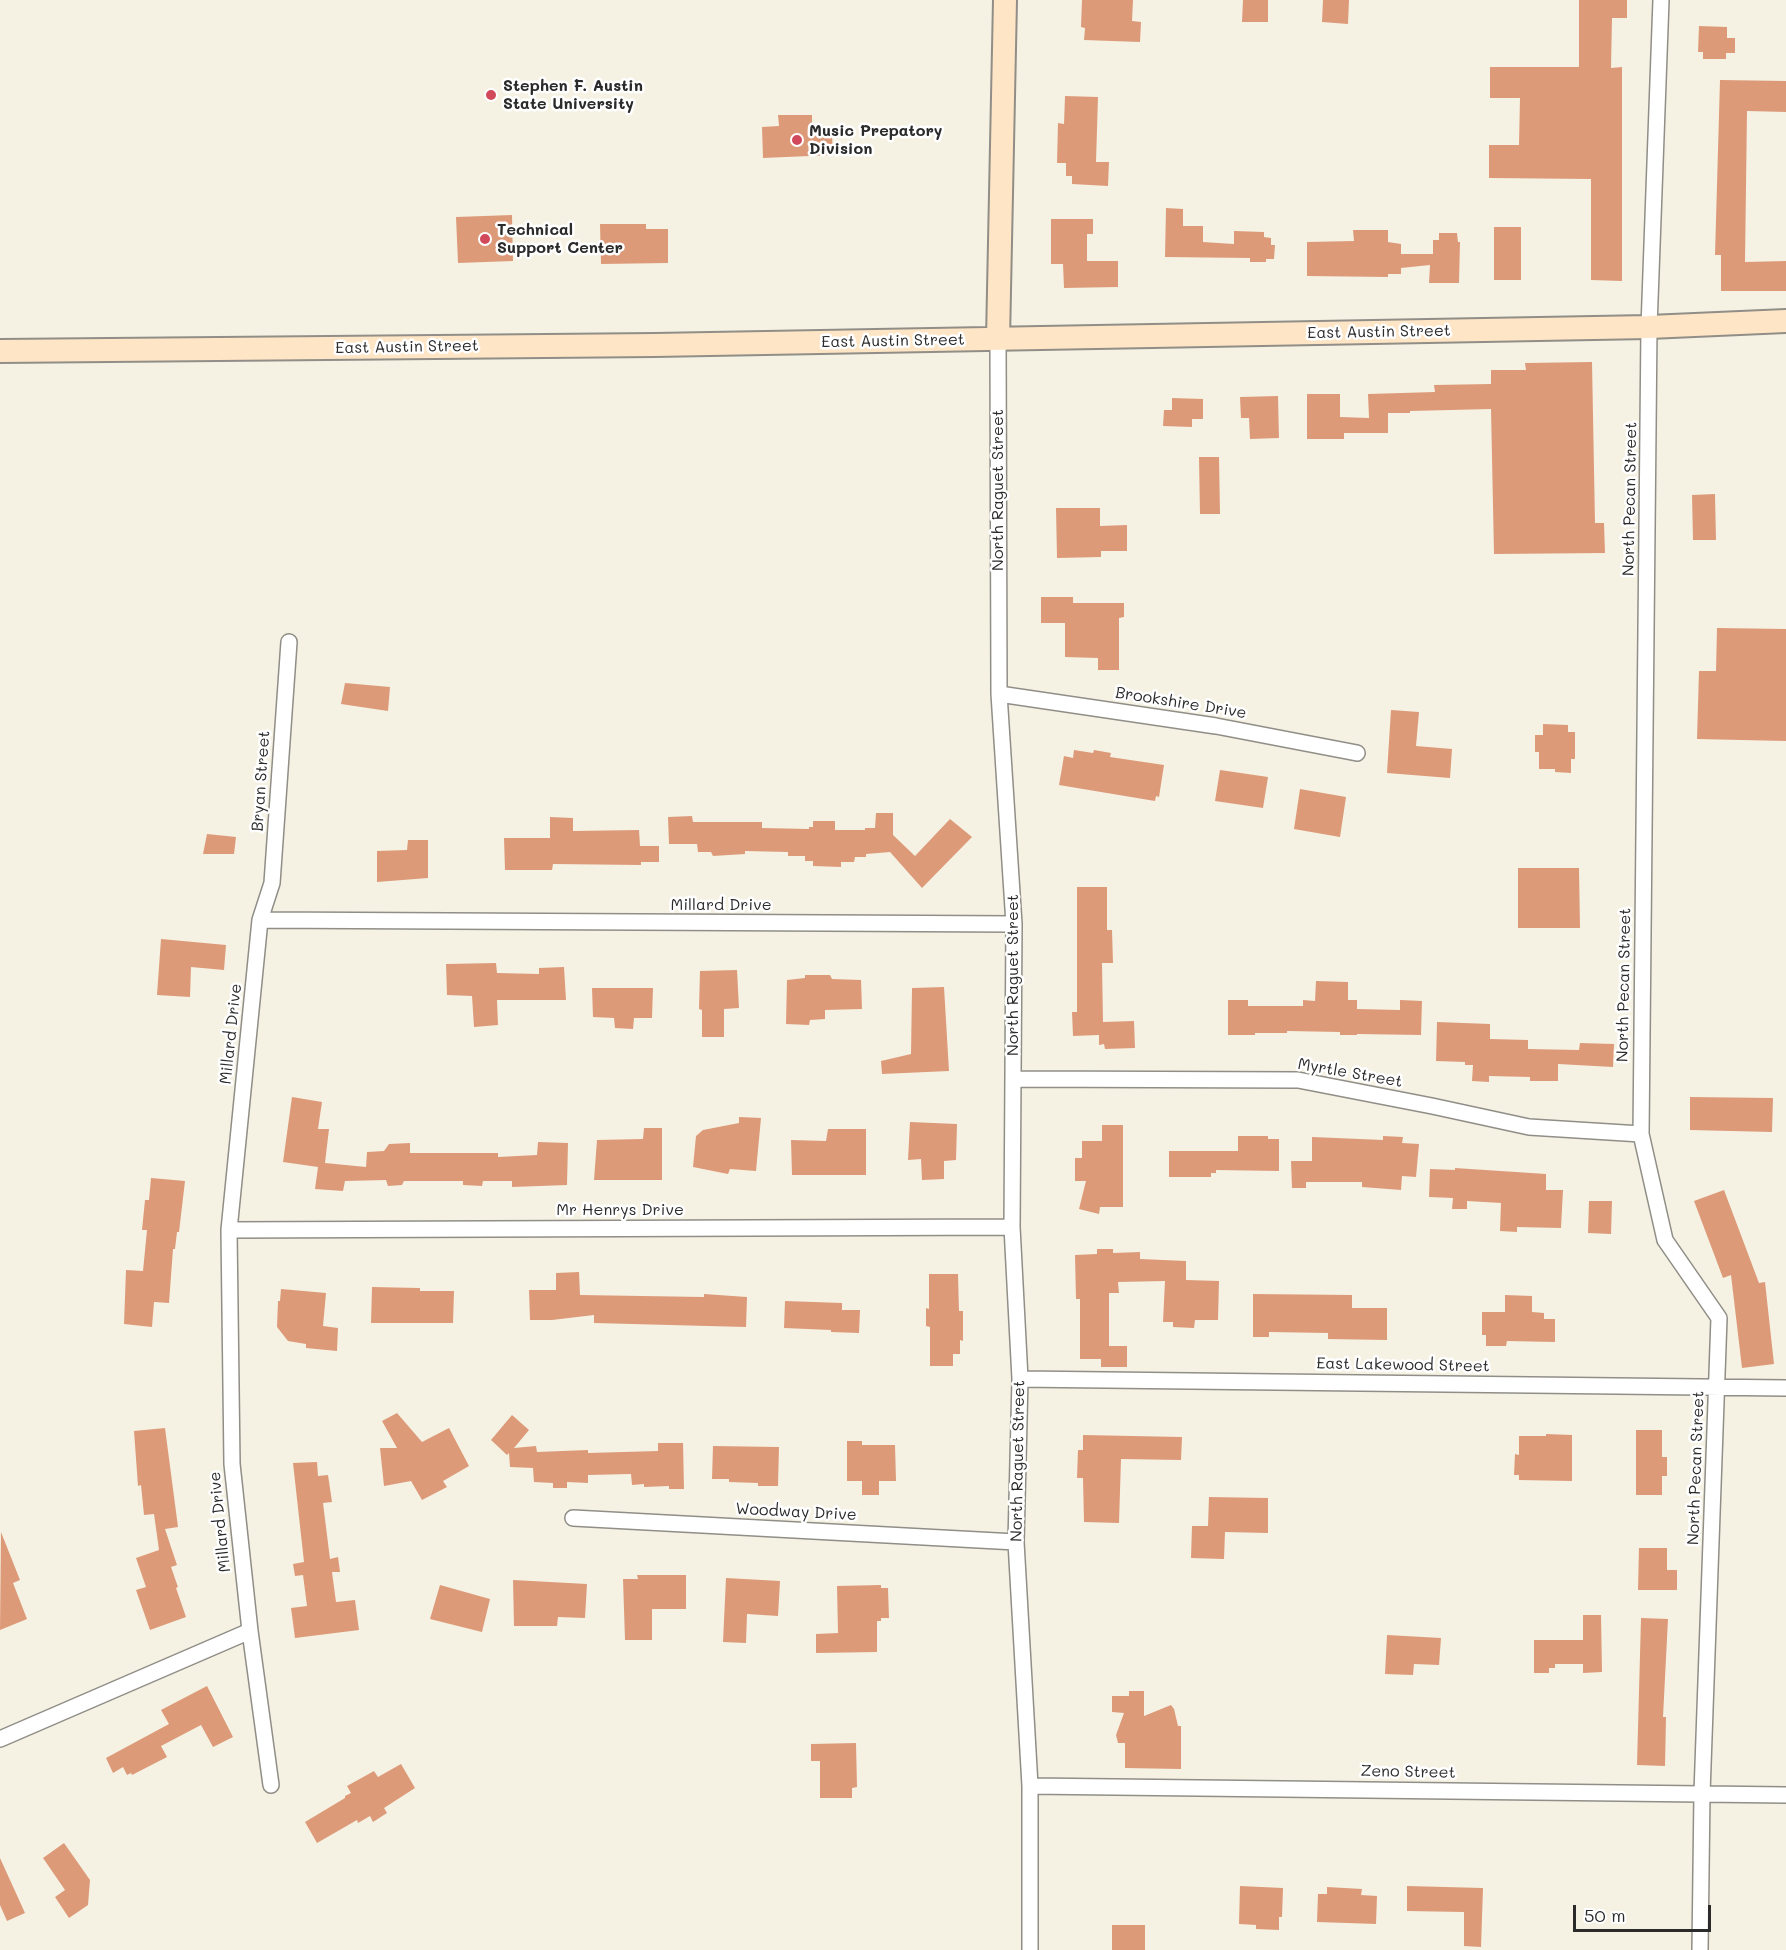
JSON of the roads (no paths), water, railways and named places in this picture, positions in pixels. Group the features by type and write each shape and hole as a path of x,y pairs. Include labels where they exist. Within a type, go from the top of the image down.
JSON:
{"main road":[{"name":"North Raguet Street","path":"998,339 1005,0"},
{"name":"East Austin Street","path":"0,351 643,345 1649,327 1786,321"}],"street":[{"name":"North Pecan Street","path":"1661,0 1649,327 1641,1134 1665,1240 1719,1318 1702,1793 1701,1950"},
{"name":"North Raguet Street","path":"998,339 999,694 1014,924 1012,1227 1020,1379 1016,1542 1030,1786 1030,1950"},
{"name":"Bryan Street","path":"260,921 272,883 289,642"},
{"name":"Brookshire Drive","path":"999,694 1216,726 1357,753"},
{"name":"Millard Drive","path":"271,1785 250,1631 232,1464 229,1230 260,921 1014,924"},
{"name":"Myrtle Street","path":"1013,1078 1298,1080 1529,1127 1641,1134"},
{"name":"Mr Henrys Drive","path":"229,1230 1012,1227"},
{"name":"East Lakewood Street","path":"1020,1379 1786,1388"},
{"name":"Woodway Drive","path":"573,1518 1016,1542"},
{"path":"0,1739 250,1631"},
{"name":"Zeno Street","path":"1030,1786 1786,1795"}],"place":[{"name":"Stephen F. Austin State University","path":"491,95"},
{"name":"Music Prepatory Division","path":"797,140"},
{"name":"Technical Support Center","path":"485,239"}]}
